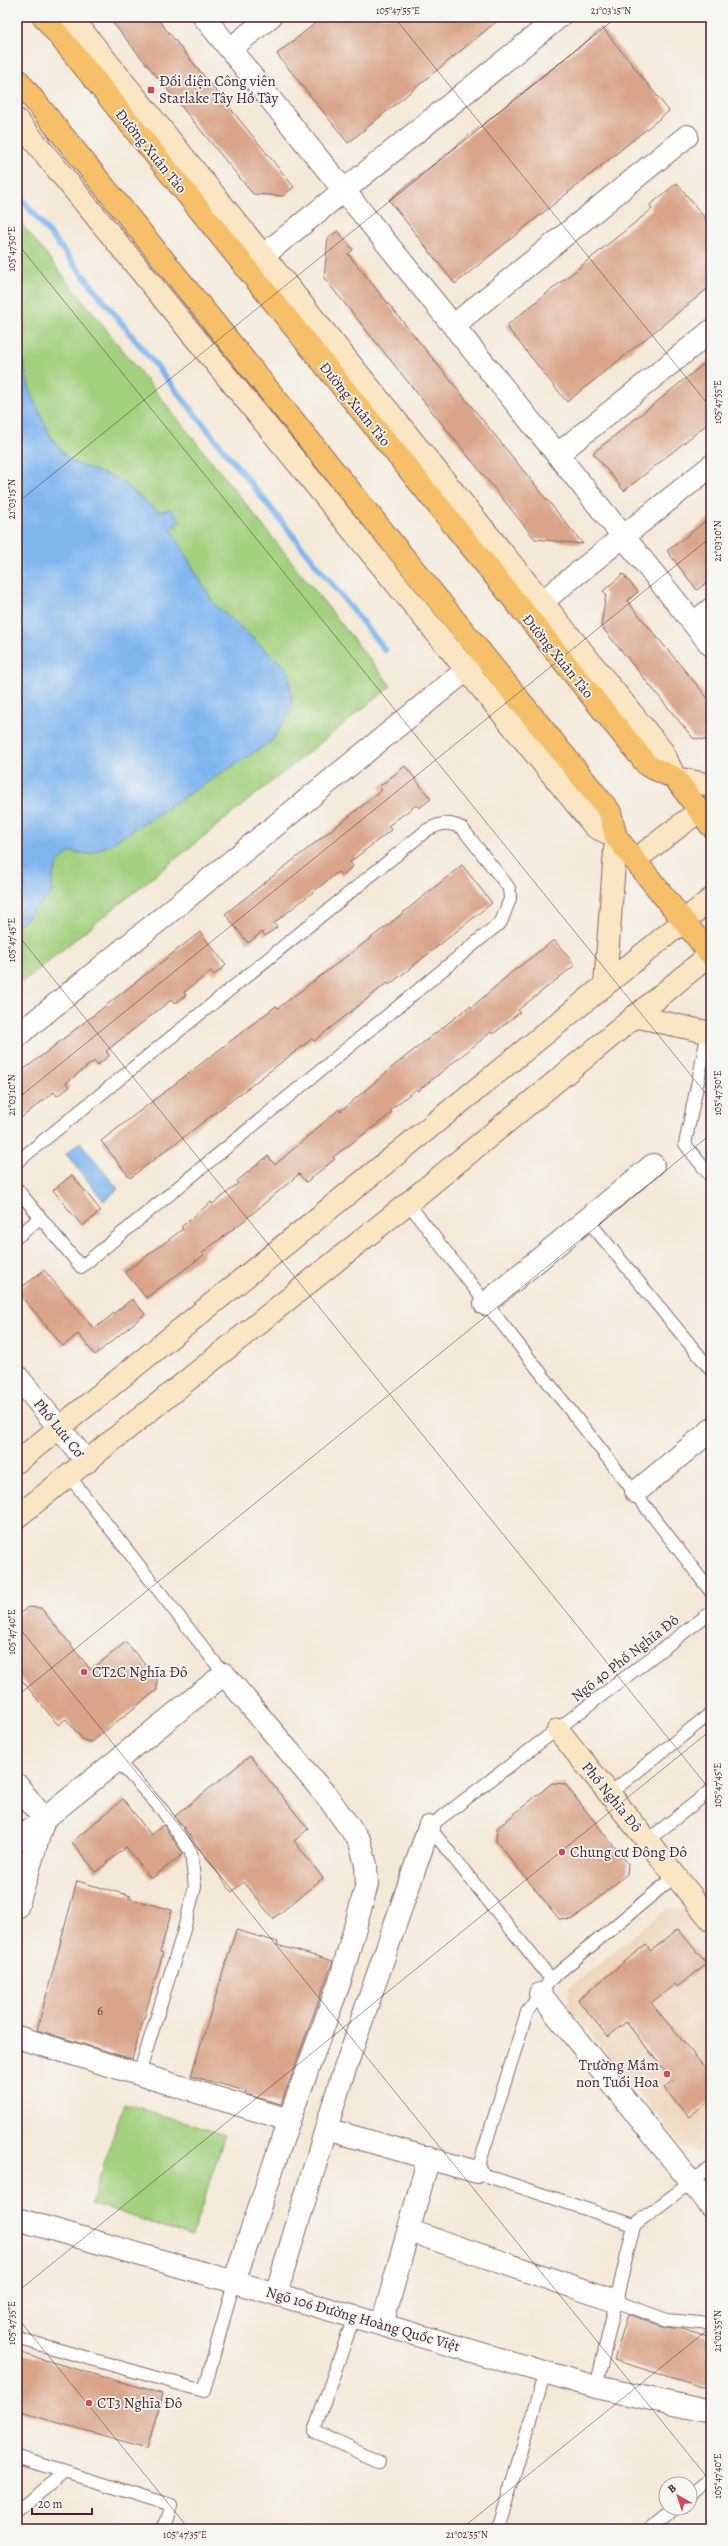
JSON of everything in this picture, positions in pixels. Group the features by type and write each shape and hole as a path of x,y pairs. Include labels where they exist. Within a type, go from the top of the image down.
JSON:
{"main road":[{"name":"Đường Xuân Tảo","path":"44,17 648,766 675,778 705,818"},
{"path":"17,79 610,812 616,837 711,954"}],"street":[{"name":"Đường Xuân Tảo","path":"71,17 543,601 663,752 675,778"},
{"path":"204,17 346,190 711,645"},
{"path":"230,49 270,17"},
{"path":"246,269 559,17"},
{"path":"17,120 465,670 595,827 616,837 605,985"},
{"path":"454,325 687,136"},
{"path":"558,454 711,331"},
{"path":"526,615 711,466"},
{"path":"694,623 711,609"},
{"path":"17,1036 483,656"},
{"path":"675,778 711,784"},
{"path":"635,860 705,818"},
{"path":"17,1462 711,899"},
{"path":"17,1517 408,1203 711,954"},
{"path":"634,1016 709,1033"},
{"path":"485,1304 653,1165"},
{"name":"Phố Lưu Cơ","path":"17,1376 87,1462"},
{"path":"636,1492 711,1430"},
{"path":"17,1841 224,1674 329,1799 360,1842 366,1865 367,1884 341,1978 289,2120 234,2282"},
{"name":"Phố Nghĩa Đô","path":"558,1730 675,1876 709,1912"},
{"path":"17,1785 44,1819"},
{"path":"17,1907 44,1819"},
{"path":"276,2294 340,2083 429,1827"},
{"path":"545,1986 711,2207"},
{"path":"17,2037 289,2120"},
{"path":"326,2129 429,2157 482,2174"},
{"path":"382,2325 410,2231 429,2157"},
{"name":"Ngõ 106 Đường Hoàng Quốc Việt","path":"17,2219 596,2387 711,2412"},
{"path":"410,2231 615,2302"}],"lane":[{"path":"17,1162 427,830 440,823 450,823 462,828 510,888 510,899 501,922 81,1267 17,1189"},
{"path":"709,1033 685,1144 711,1177"},
{"path":"408,1203 485,1304 636,1492 711,1592"},
{"path":"17,1237 40,1218"},
{"path":"587,1219 711,1370"},
{"path":"69,1476 224,1674"},
{"name":"Ngõ 40 Phố Nghĩa Đô","path":"429,1827 711,1612"},
{"path":"609,1794 711,1713"},
{"path":"117,1760 163,1811 191,1852 195,1887 183,1933 139,2074"},
{"path":"647,1841 711,1790"},
{"path":"429,1827 545,1986"},
{"path":"634,2225 482,2174 527,2012 545,1986 675,1876"},
{"path":"596,2387 634,2225 692,2183 711,2167"},
{"path":"17,2338 204,2391 234,2282"},
{"path":"615,2302 667,2320 711,2324"},
{"path":"354,2317 314,2431 379,2462"},
{"path":"498,2529 545,2372"},
{"path":"17,2457 171,2505 163,2529"},
{"path":"17,2511 66,2472"},
{"path":"698,2489 711,2478"},
{"path":"650,2529 665,2516"}],"shaded area":[{"name":"Trường Mầm non Tuổi Hoa","path":"668,1908 685,1910 711,1943 711,2142 700,2152 683,2148 568,2006 569,1988"}],"green space":[{"path":"17,218 391,686 17,986"},
{"path":"124,2103 225,2135 192,2236 91,2203"}],"water":[{"path":"17,337 31,394 51,437 70,461 118,479 159,512 170,509 181,521 171,529 214,604 283,665 289,673 292,709 272,741 111,844 90,854 71,852 59,861 53,875 51,894 17,927"},
{"path":"80,1142 118,1189 104,1201 66,1154"}],"building":[{"path":"108,17 156,17 294,187 283,196 253,194"},
{"path":"323,17 502,17 348,143 277,54"},
{"path":"603,28 669,111 455,284 389,200"},
{"path":"677,183 711,226 711,286 567,402 506,326 652,209 650,205"},
{"path":"338,231 353,250 348,254 583,544 535,539 324,278 328,238"},
{"path":"711,358 711,421 624,491 593,453"},
{"path":"711,517 711,579 697,590 667,551"},
{"path":"623,574 638,592 627,601 711,702 711,741 693,738 601,626 606,594 603,591"},
{"path":"405,766 431,799 419,808 416,805 388,826 391,830 350,862 353,866 342,876 338,872 274,923 277,927 265,936 262,932 248,943 225,914 382,790 379,787"},
{"path":"462,865 492,903 389,985 387,983 314,1041 312,1039 130,1178 101,1141 276,1006 278,1008 388,925"},
{"path":"200,932 226,965 214,975 211,971 184,992 186,995 174,1004 171,1000 106,1051 109,1056 97,1065 94,1061 66,1083 70,1087 57,1096 54,1092 17,1121 17,1075"},
{"path":"554,940 575,965 518,1010 520,1012 493,1034 491,1032 418,1091 416,1089 390,1110 392,1112 383,1120 333,1157 335,1159 306,1182 299,1174 246,1219 202,1253 204,1255 146,1298 125,1272 183,1229 181,1227 211,1202 212,1204 226,1194 238,1183 237,1181 268,1156 275,1165 339,1109 341,1111 396,1064 470,1006 471,1008 512,972"},
{"path":"72,1175 101,1211 82,1226 53,1190"},
{"path":"44,1270 94,1329 132,1299 145,1314 95,1355 78,1334 63,1346 17,1291"},
{"name":"CT2C Nghĩa Đô","path":"28,1607 41,1608 91,1670 126,1642 157,1679 157,1690 91,1742 83,1740 66,1719 58,1725 17,1674 17,1616"},
{"path":"250,1756 308,1829 294,1841 323,1878 273,1919 244,1882 232,1892 175,1816"},
{"name":"Chung cư Đông Đô","path":"552,1783 565,1784 628,1864 627,1874 572,1920 559,1919 496,1841 497,1828"},
{"path":"123,1799 151,1835 163,1825 183,1854 151,1879 126,1847 96,1872 72,1842"},
{"path":"77,1881 131,1896 128,1898 172,1910 160,1952 163,1953 132,2059 37,2030"},
{"path":"678,1929 707,1964 677,1987 675,1984 651,2003 706,2069 711,2069 711,2099 689,2117 664,2088 673,2081 626,2022 608,2037 578,2000 646,1944 651,1951"},
{"path":"236,1930 278,1942 277,1945 333,1961 281,2104 245,2094 246,2091 191,2076"},
{"path":"628,2314 665,2327 681,2329 711,2338 711,2385 702,2387 614,2360"},
{"name":"CT3 Nghĩa Đô","path":"17,2352 163,2394 147,2448 17,2411"}],"waterway":[{"path":"17,193 385,650"}],"place":[{"name":"Đối diện Công viên Starlake Tây Hồ Tây","path":"151,90"},
{"name":"CT2C Nghĩa Đô","path":"84,1672"},
{"name":"Chung cư Đông Đô","path":"562,1852"},
{"name":"Trường Mầm non Tuổi Hoa","path":"667,2074"},
{"name":"CT3 Nghĩa Đô","path":"89,2403"}]}
